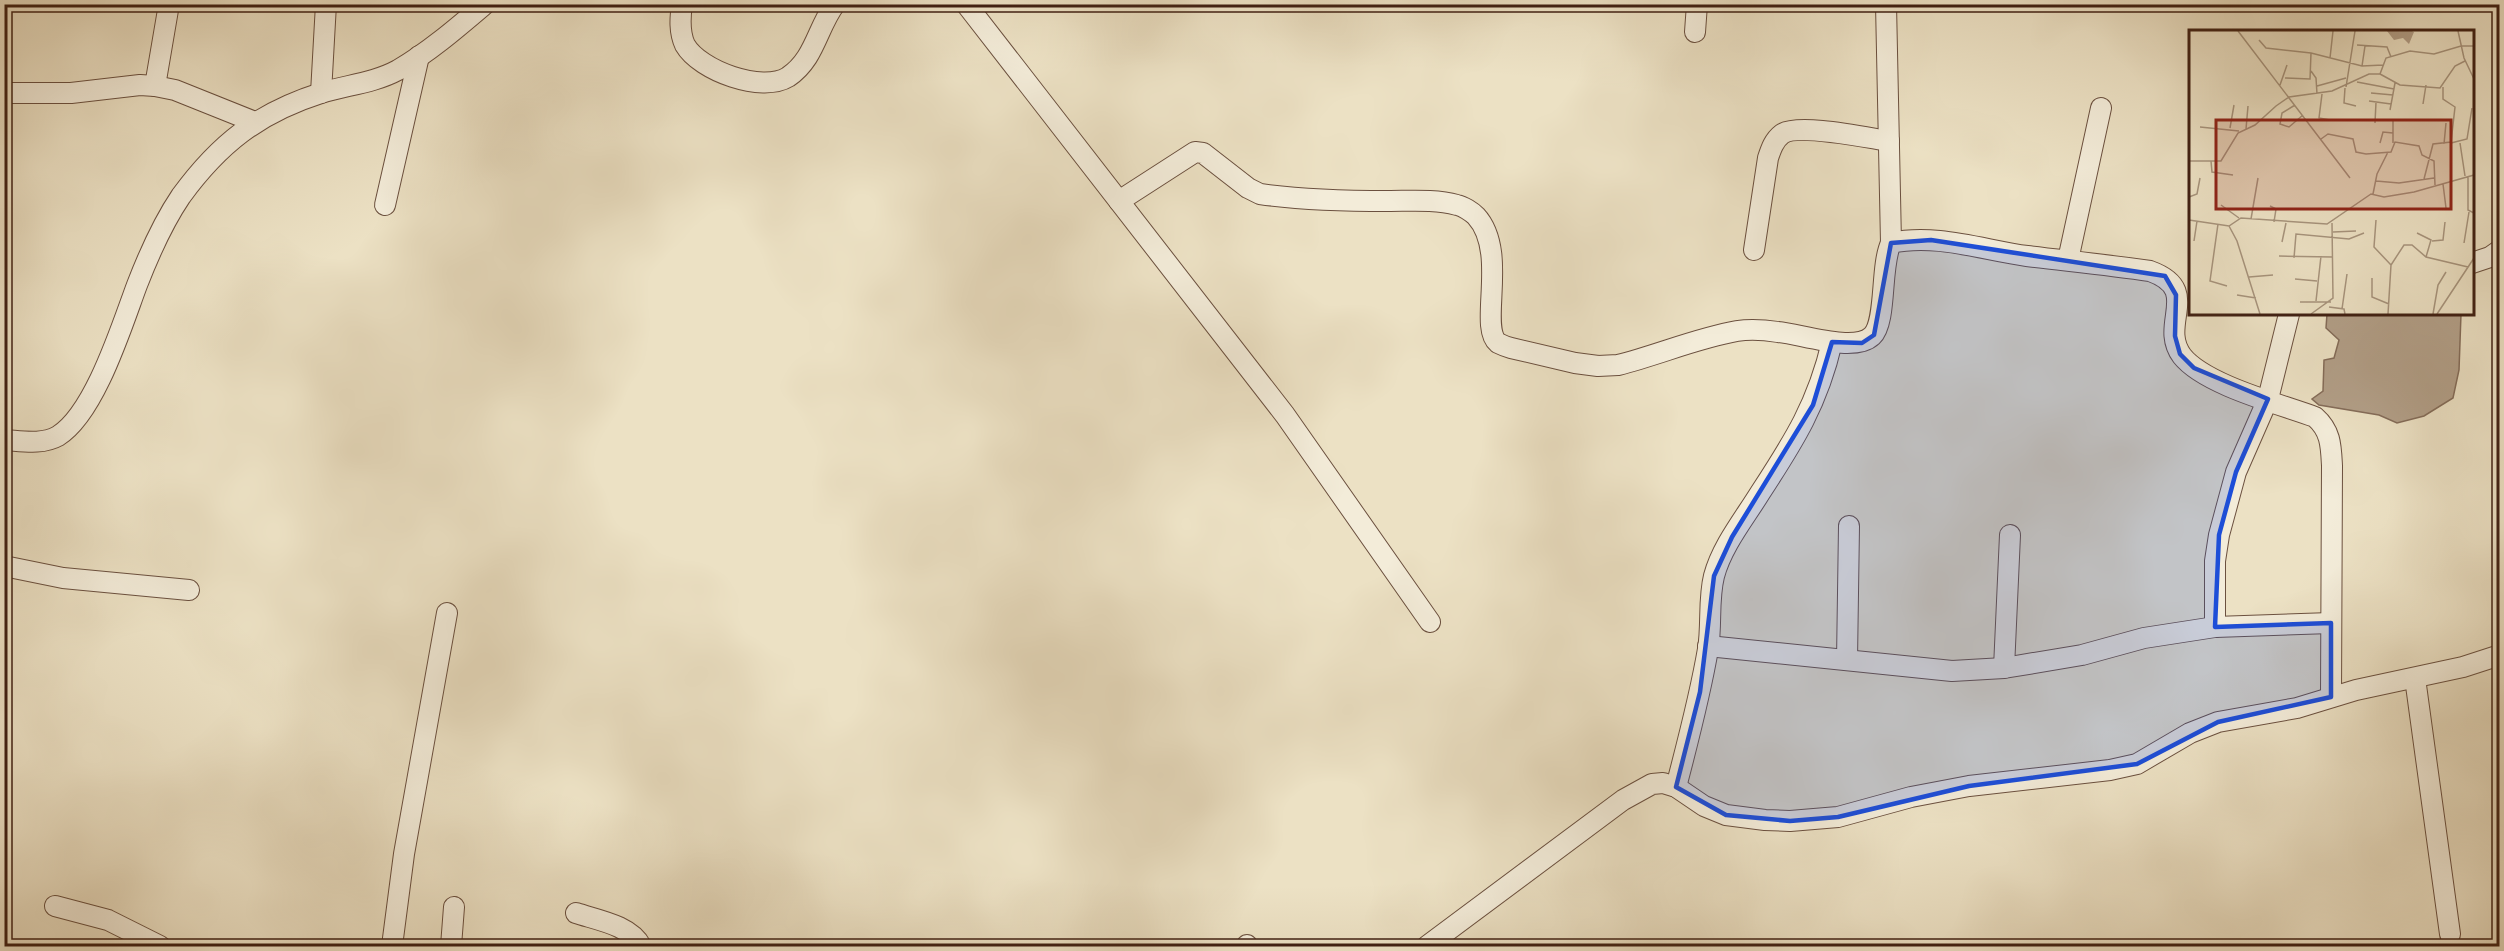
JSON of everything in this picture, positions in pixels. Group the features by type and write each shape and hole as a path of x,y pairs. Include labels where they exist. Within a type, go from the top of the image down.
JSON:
{"street":[{"path":"155,86 169,4"},
{"path":"321,93 326,4"},
{"path":"4,440 47,441 59,435 71,424 94,389 120,335 137,285 169,214 192,181 234,136 255,122 321,93 379,78 398,70 485,4"},
{"path":"682,4 681,32 686,45 694,55 710,67 734,78 771,82 786,78 798,70 808,58 835,4"},
{"path":"966,4 1285,415 1430,622"},
{"path":"1695,32 1697,4"},
{"path":"1119,201 1195,152 1203,153 1214,160 1248,188 1260,194 1347,200 1434,201 1459,205 1475,214 1487,231 1492,252 1490,318 1492,333 1497,342 1511,348 1575,363 1598,366 1618,365 1739,330 1787,332 1832,342 1862,343 1874,335 1880,315 1886,255 1891,243 1887,4"},
{"path":"385,205 419,56"},
{"path":"4,93 70,93 140,85 155,86 175,90 255,122"},
{"path":"2068,260 2101,108"},
{"path":"1754,250 1768,158 1772,145 1783,134 1799,129 1889,141"},
{"path":"1891,243 1930,240 2028,256 2150,271 2166,276 2173,282 2176,296 2175,336 2180,354 2194,368 2216,381 2315,417 2324,425 2329,434 2332,466 2331,697"},
{"path":"2474,262 2490,257 2499,250"},
{"path":"2215,627 2215,561 2219,535 2236,471 2268,399 2289,315"},
{"path":"1676,787 1698,701 1708,646 1714,576 1732,537 1813,405 1825,374 1832,342"},
{"path":"1847,660 1849,526"},
{"path":"2004,668 2010,535"},
{"path":"4,566 63,578 189,590"},
{"path":"392,946 404,854 447,613"},
{"path":"1708,646 1952,671 2004,668 2082,655 2144,639 2215,627 2331,623"},
{"path":"1427,946 1623,800 1652,784 1664,783 1676,787 1704,806 1726,814 1790,821 1839,817 1911,797 1969,786 2110,770 2137,764 2190,733 2218,722 2297,708 2331,697 2463,667 2499,655"},
{"path":"2415,678 2450,934"},
{"path":"55,906 108,920 160,946"},
{"path":"451,946 454,907"},
{"path":"576,913 627,931 638,940 641,946"}],"highlighted area":[{"path":"1931,240 2165,276 2176,295 2175,336 2180,354 2194,368 2268,399 2236,472 2219,535 2215,627 2331,623 2331,697 2218,722 2137,764 1969,786 1838,817 1790,821 1726,815 1676,787 1700,692 1714,576 1732,537 1813,405 1832,342 1862,343 1874,335 1891,243"}],"shaded area":[{"path":"2327,315 2461,315 2459,370 2453,398 2424,416 2397,423 2379,415 2319,405 2312,399 2323,391 2324,360 2334,358 2339,340 2326,328"}]}
